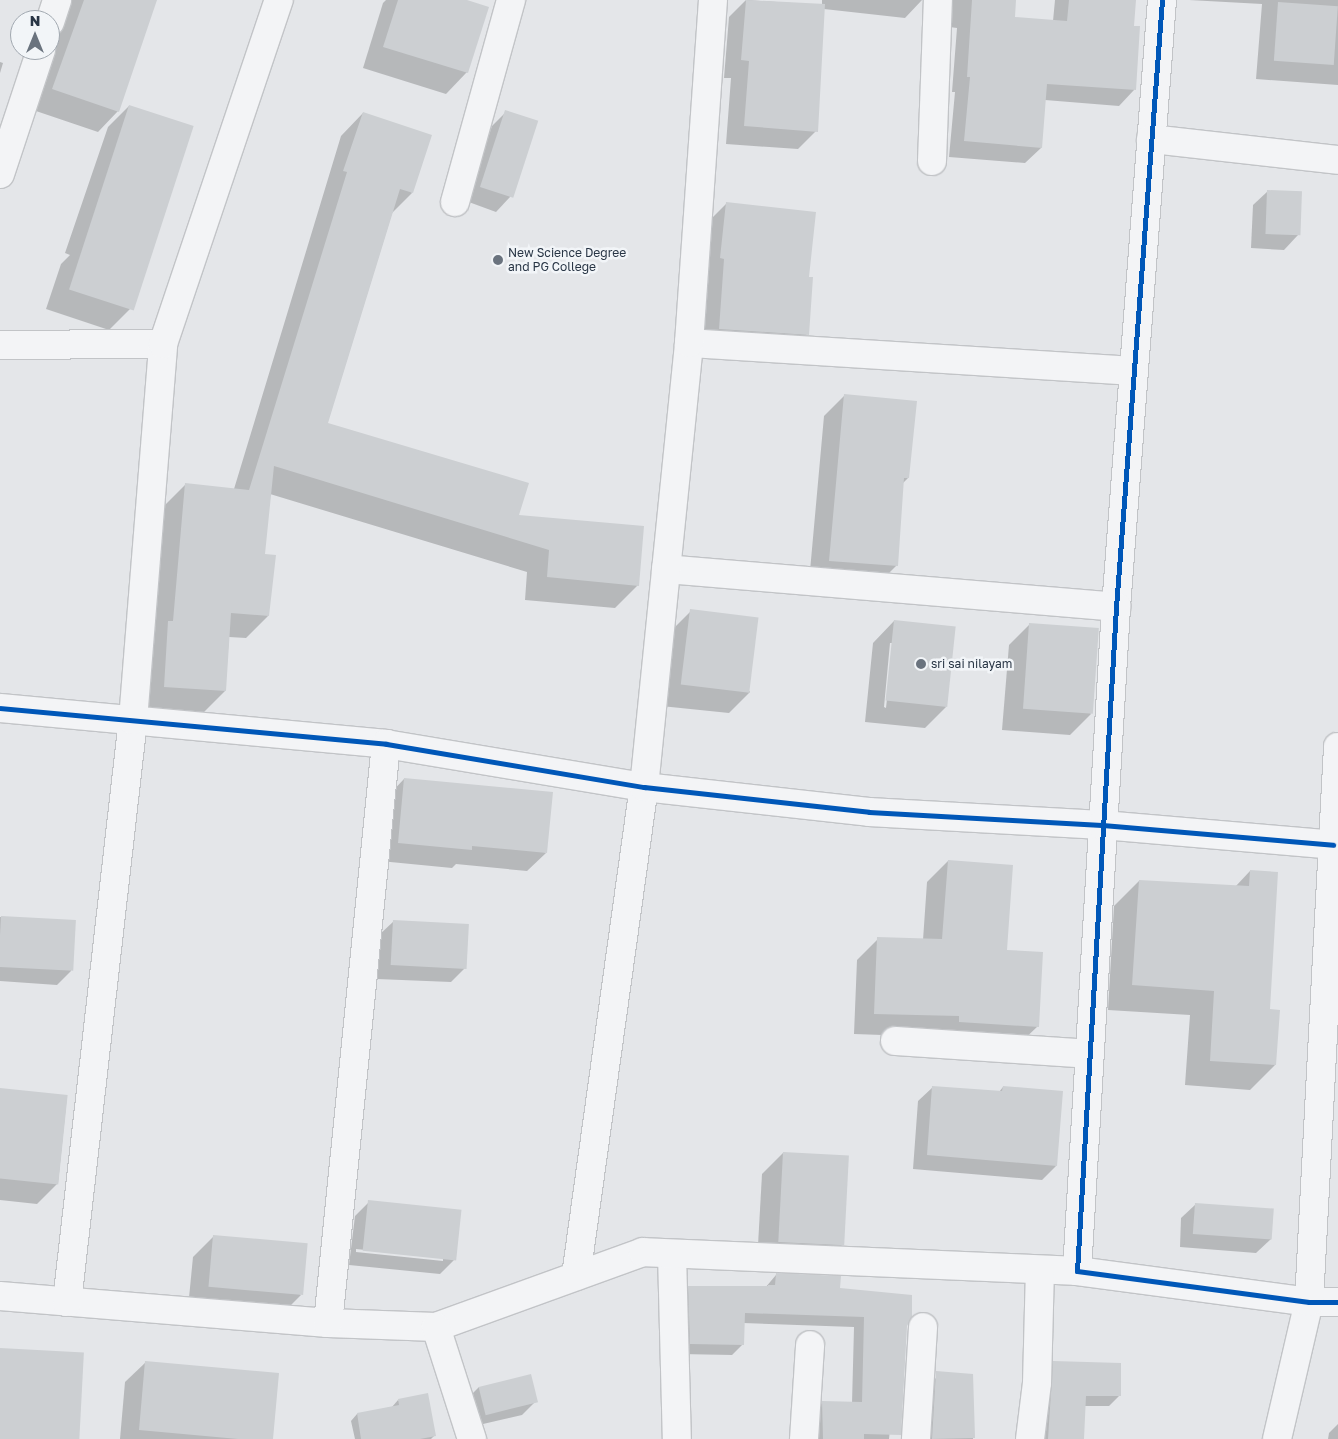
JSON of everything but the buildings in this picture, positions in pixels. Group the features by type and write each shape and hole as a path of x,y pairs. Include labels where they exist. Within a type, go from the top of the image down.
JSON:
{"street":[{"path":"67,1302 133,720 163,344 279,0"},
{"path":"455,202 511,0"},
{"path":"576,1276 644,787 689,343 714,0"},
{"path":"932,161 938,0"},
{"path":"1077,1271 1116,607 1132,371 1162,0"},
{"path":"0,174 38,60"},
{"path":"1151,139 1338,160"},
{"path":"689,343 1132,371"},
{"path":"0,345 163,344"},
{"path":"666,569 1116,607"},
{"path":"0,708 386,744 644,787 870,812 1102,825 1333,845"},
{"path":"328,1323 386,744"},
{"path":"1277,1439 1309,1302 1338,746"},
{"path":"895,1041 1089,1054"},
{"path":"0,1296 328,1323 436,1327 643,1252 1077,1271 1309,1302 1338,1302"},
{"path":"672,1254 677,1439"},
{"path":"1030,1439 1037,1382 1040,1270"},
{"path":"436,1327 472,1439"},
{"path":"916,1439 923,1327"},
{"path":"804,1439 810,1345"}],"cycle path":[{"path":"1162,0 1116,607 1077,1271 1309,1302 1338,1302"},
{"path":"0,708 386,744 644,787 869,812 1102,825 1333,845"}],"place":[{"name":"New Science Degree and PG College","path":"498,260"},
{"name":"sri sai nilayam","path":"921,664"}]}
